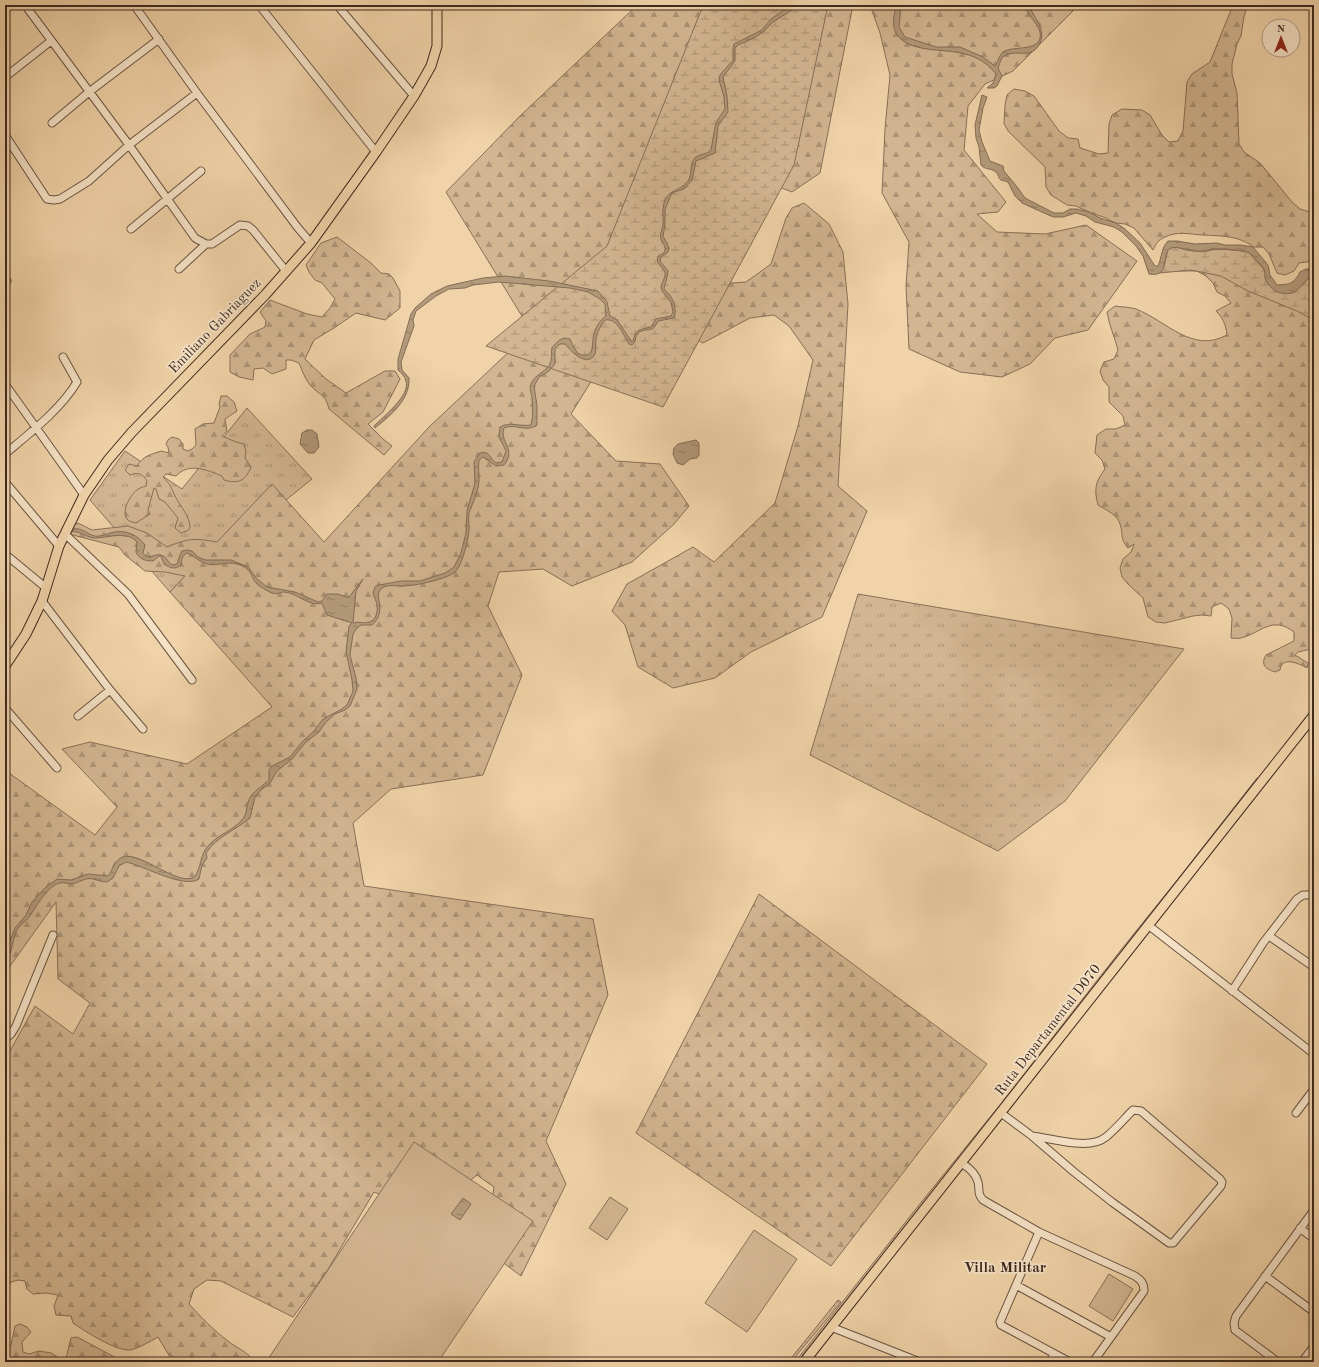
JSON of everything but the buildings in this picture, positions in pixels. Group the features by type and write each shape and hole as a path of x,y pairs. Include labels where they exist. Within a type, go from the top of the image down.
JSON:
{"main road":[{"name":"Emiliano Gabriaguez","path":"5,666 26,634 42,601 45,587 59,546 84,495 108,460 132,432 265,295 311,243 414,96 431,66 437,46 437,5"},
{"name":"Ruta Departamental D070","path":"804,1362 1314,715"}],"street":[{"path":"25,5 129,145 195,238 206,244 212,244 240,225 248,226 253,230 286,271"},
{"path":"134,5 197,93 298,228 311,243"},
{"path":"259,5 376,152"},
{"path":"337,5 414,96"},
{"path":"52,123 89,92 159,39"},
{"path":"9,74 51,41"},
{"path":"5,135 47,199 60,199 89,181 129,145 197,93"},
{"path":"131,229 201,171"},
{"path":"179,269 206,244"},
{"path":"5,454 36,428 72,391 77,382 63,357"},
{"path":"5,384 84,495"},
{"path":"5,482 59,546"},
{"path":"65,534 128,594 192,680"},
{"path":"5,554 45,587"},
{"path":"42,601 110,690 143,729"},
{"path":"78,716 110,690"},
{"path":"5,708 57,768"},
{"path":"1232,990 1269,936 1297,899 1303,896 1314,895"},
{"path":"1148,925 1314,1054"},
{"path":"5,1039 11,1034 16,1026 54,935"},
{"path":"1269,936 1314,967"},
{"path":"1296,1113 1314,1089"},
{"path":"1001,1113 1032,1136 1112,1202 1169,1243 1173,1243 1221,1186 1222,1182 1220,1179 1141,1111 1133,1110 1106,1137 1097,1142 1081,1143 1032,1136"},
{"path":"961,1163 971,1170 978,1181 979,1195 983,1200 1039,1232 1141,1280 1144,1285 1144,1291 1093,1362"},
{"path":"1278,1362 1235,1330 1234,1323 1236,1316 1314,1210"},
{"path":"1300,1228 1314,1239"},
{"path":"1039,1232 1000,1320 1001,1325 1070,1362"},
{"path":"1265,1276 1314,1312"},
{"path":"1016,1285 1111,1337"},
{"path":"831,1327 920,1362"},
{"path":"1302,1362 1314,1346"},
{"path":"1050,1362 1054,1354"}],"green space":[{"path":"642,5 853,5 820,173 792,192 771,184 718,284 746,282 771,264 786,218 792,208 804,203 829,224 843,252 848,304 838,486 867,511 822,617 751,652 715,678 673,688 638,667 625,625 612,611 627,584 693,547 714,562 775,503 798,426 813,360 789,326 774,315 750,318 703,343 676,328 608,354 571,414 616,461 660,464 689,506 674,524 632,562 572,586 543,569 499,572 488,606 522,675 483,775 391,789 353,823 364,886 593,919 608,995 546,1141 566,1184 521,1276 485,1249 494,1187 477,1175 441,1205 394,1200 374,1192 327,1271 293,1317 221,1281 207,1280 194,1289 189,1304 217,1332 231,1344 246,1353 254,1362 173,1362 158,1337 144,1345 130,1350 116,1347 100,1340 73,1323 71,1316 56,1315 54,1306 58,1295 46,1293 33,1294 27,1289 25,1281 18,1280 11,1282 5,1292 5,1060 35,1006 73,1034 90,1003 58,979 56,902 5,973 5,778 9,773 95,835 117,807 62,749 90,742 187,764 272,707 170,592 185,576 165,572 145,571 125,555 119,547 69,534 74,523 80,524 92,530 128,526 147,533 167,547 192,540 217,542 272,484 324,542 429,427 531,331 446,192 520,116 632,10"},
{"path":"698,5 828,5 794,165 663,407 486,346 607,246 702,8"},
{"path":"870,5 1072,5 1073,11 1013,71 985,84 968,106 964,150 1006,202 998,212 977,214 997,232 1045,234 1086,225 1137,261 1088,330 1055,338 1030,364 1002,377 960,372 909,349 906,286 909,242 882,193 885,129 890,75 880,33"},
{"path":"1233,5 1248,5 1244,16 1241,36 1237,44 1232,64 1232,74 1237,93 1239,144 1244,152 1260,163 1292,202 1300,209 1314,213 1314,261 1299,263 1294,271 1285,275 1277,273 1269,254 1263,247 1253,247 1242,240 1229,237 1179,233 1161,239 1153,250 1134,228 1125,224 1116,223 1076,206 1067,205 1051,195 1046,187 1045,167 1009,132 1004,124 1007,95 1014,89 1025,91 1034,96 1059,131 1068,138 1078,139 1080,148 1099,154 1108,153 1109,124 1112,115 1122,109 1142,110 1150,115 1162,135 1169,142 1178,141 1183,131 1187,82 1192,74 1210,62"},
{"path":"337,237 371,263 381,273 389,274 393,278 400,291 400,308 385,320 356,313 314,340 305,359 326,379 346,393 385,371 395,371 400,379 383,412 368,424 392,446 384,455 329,409 324,397 308,383 299,363 286,360 286,369 272,374 263,368 254,369 253,380 239,377 230,372 230,355 250,334 265,327 266,321 260,312 270,300 307,314 322,317 330,308 335,299 322,283 315,280 306,265 321,243"},
{"path":"1177,247 1186,250 1205,252 1214,249 1248,252 1263,268 1275,290 1281,292 1286,293 1295,291 1310,277 1313,278 1314,320 1297,311 1248,291 1221,276 1191,270 1159,273 1164,266 1168,250 1170,248"},
{"path":"1180,254 1261,291 1314,304 1314,636 1310,640 1313,645 1311,649 1298,652 1295,655 1308,663 1307,668 1299,664 1287,662 1281,666 1280,670 1275,672 1267,668 1264,664 1264,658 1266,655 1294,641 1294,632 1286,627 1273,625 1248,636 1231,638 1232,618 1229,609 1221,603 1212,607 1211,616 1193,616 1165,623 1156,622 1148,617 1143,598 1122,577 1120,568 1123,559 1131,552 1134,544 1128,548 1123,539 1120,524 1117,518 1098,505 1096,486 1105,469 1102,460 1095,453 1097,435 1106,429 1116,429 1125,425 1123,416 1109,402 1109,387 1103,380 1100,371 1104,362 1114,359 1118,350 1107,312 1115,306 1136,309 1180,334 1202,341 1214,340 1227,335 1224,322 1216,311 1231,303 1225,296 1217,292 1213,283 1206,276 1197,271 1176,271"},
{"path":"221,396 227,396 234,402 237,411 225,419 227,431 222,436 244,444 246,452 245,458 251,467 246,476 241,480 234,482 224,480 222,476 198,468 187,469 176,476 166,474 163,477 170,486 184,511 190,524 190,528 181,533 175,528 178,518 165,502 159,499 156,489 154,488 148,510 150,514 136,523 129,521 125,516 127,504 134,492 146,486 147,481 140,474 130,475 125,470 129,464 137,466 145,457 161,451 169,453 166,444 172,437 179,439 183,444 183,449 188,451 192,449 196,445 195,429 203,424 214,423 220,407 219,404"},
{"path":"247,408 312,479 286,500 272,485 170,592 90,500 125,451 182,489"},
{"path":"858,594 1184,649 1065,801 998,851 810,755"},
{"path":"1257,778 1260,780 894,1240 829,1326 798,1362 795,1362 999,1106"},
{"path":"759,894 987,1064 831,1266 636,1133"},
{"path":"414,1142 533,1221 438,1362 266,1362"},
{"path":"610,1197 628,1209 607,1240 589,1228"},
{"path":"754,1230 797,1259 747,1332 705,1303"},
{"path":"1109,1274 1133,1289 1113,1321 1089,1306"},
{"path":"838,1300 841,1302 791,1362 788,1362"},
{"path":"20,1324 27,1327 31,1332 22,1342 23,1352 29,1354 39,1351 51,1353 59,1358 66,1358 71,1338 77,1337 124,1362 5,1362 5,1349 11,1345 15,1326"}],"water":[{"path":"791,5 800,5 773,22 763,32 754,38 738,45 735,48 735,61 723,77 727,96 728,112 718,126 715,153 696,161 692,180 684,189 674,192 671,195 665,209 663,236 669,248 668,252 661,257 660,261 668,271 664,289 671,296 674,302 674,318 658,321 654,328 639,332 636,336 635,342 632,345 629,344 617,324 610,320 605,320 597,335 595,354 590,359 582,359 565,344 560,344 555,348 555,364 549,371 539,377 534,386 537,406 537,425 529,428 504,428 503,433 509,454 504,465 496,466 483,457 479,460 479,481 469,513 469,533 463,558 458,569 452,574 433,581 409,586 388,586 381,589 378,596 380,610 377,620 372,625 361,625 353,634 350,655 356,678 357,689 350,706 335,714 326,722 319,732 306,742 292,759 277,771 270,783 255,797 250,818 210,847 206,853 207,858 202,865 199,879 184,881 174,879 126,862 119,866 113,878 107,882 85,879 77,883 62,883 56,885 47,892 30,916 17,929 9,955 5,959 5,955 15,928 26,915 32,902 46,887 57,879 71,880 88,874 108,876 114,865 120,858 123,857 139,859 179,877 187,879 194,877 205,850 213,841 237,825 243,818 251,796 269,780 269,770 272,766 290,757 323,719 346,706 353,691 346,651 349,626 352,623 327,615 322,603 317,604 308,602 289,593 284,592 275,594 270,592 258,584 251,573 240,565 230,563 212,565 207,564 186,553 182,558 181,565 177,568 172,568 164,564 161,556 153,561 141,558 136,552 137,542 128,536 123,535 94,538 77,532 70,532 71,529 81,530 95,536 114,532 131,534 139,538 145,545 143,553 145,555 149,557 156,555 164,556 172,565 177,564 182,551 187,550 192,551 198,557 205,560 231,560 248,567 257,579 267,587 295,592 318,602 322,601 327,594 338,594 349,597 363,579 356,591 353,623 367,623 375,618 377,613 377,603 373,593 375,587 401,581 420,581 445,573 454,567 461,553 466,533 467,511 475,483 474,462 480,453 483,452 488,454 496,463 502,462 506,451 499,437 500,427 508,424 531,425 533,409 530,386 535,378 550,364 552,348 560,340 567,338 570,339 577,352 583,355 589,354 592,349 595,330 601,320 606,316 605,304 600,299 588,292 570,288 499,282 473,285 465,288 449,289 436,296 416,311 413,320 414,326 401,362 402,370 409,378 403,400 387,418 375,428 374,426 400,399 406,387 405,378 398,370 398,359 411,314 415,308 431,294 447,286 483,278 505,276 549,281 598,291 607,302 610,316 617,320 632,342 639,330 651,327 656,319 671,316 673,312 671,302 662,291 661,286 665,272 657,261 658,256 664,253 665,249 660,235 663,226 664,202 669,194 688,181 693,160 699,155 708,153 711,150 717,121 725,109 724,97 719,80 720,75 733,60 734,44 762,30 771,19"},
{"path":"896,5 901,5 899,27 905,37 936,47 960,47 983,57 995,66 1003,52 1033,46 1040,39 1039,28 1026,9 1025,5 1029,5 1039,24 1042,37 1038,47 1032,52 1012,53 1002,57 998,68 1002,76 997,86 994,88 987,88 993,83 996,74 990,67 978,59 970,55 957,52 918,47 902,40 896,33 894,26"},
{"path":"982,95 987,97 983,108 979,130 982,142 990,161 1003,166 1004,171 1025,198 1054,213 1063,213 1070,209 1077,209 1089,212 1100,218 1116,223 1140,243 1155,266 1158,266 1163,250 1168,241 1195,244 1217,243 1225,245 1240,245 1253,247 1268,265 1270,275 1277,285 1293,282 1300,272 1306,269 1314,269 1314,281 1313,278 1310,277 1292,293 1288,294 1276,291 1267,282 1264,269 1249,253 1221,249 1192,251 1171,248 1166,254 1161,272 1149,274 1143,256 1136,246 1122,232 1114,227 1095,222 1086,216 1076,213 1063,217 1053,217 1022,203 1015,196 1008,182 1000,179 994,171 984,168 981,165 975,125"},
{"path":"307,430 312,430 317,434 319,447 314,453 308,453 300,444 302,433"},
{"path":"696,440 699,443 699,455 697,458 690,459 683,465 677,463 673,454 674,448 678,444"},
{"path":"463,1198 471,1204 460,1220 451,1214"}],"district":[{"name":"Villa Militar","path":"1005,1268"}]}
